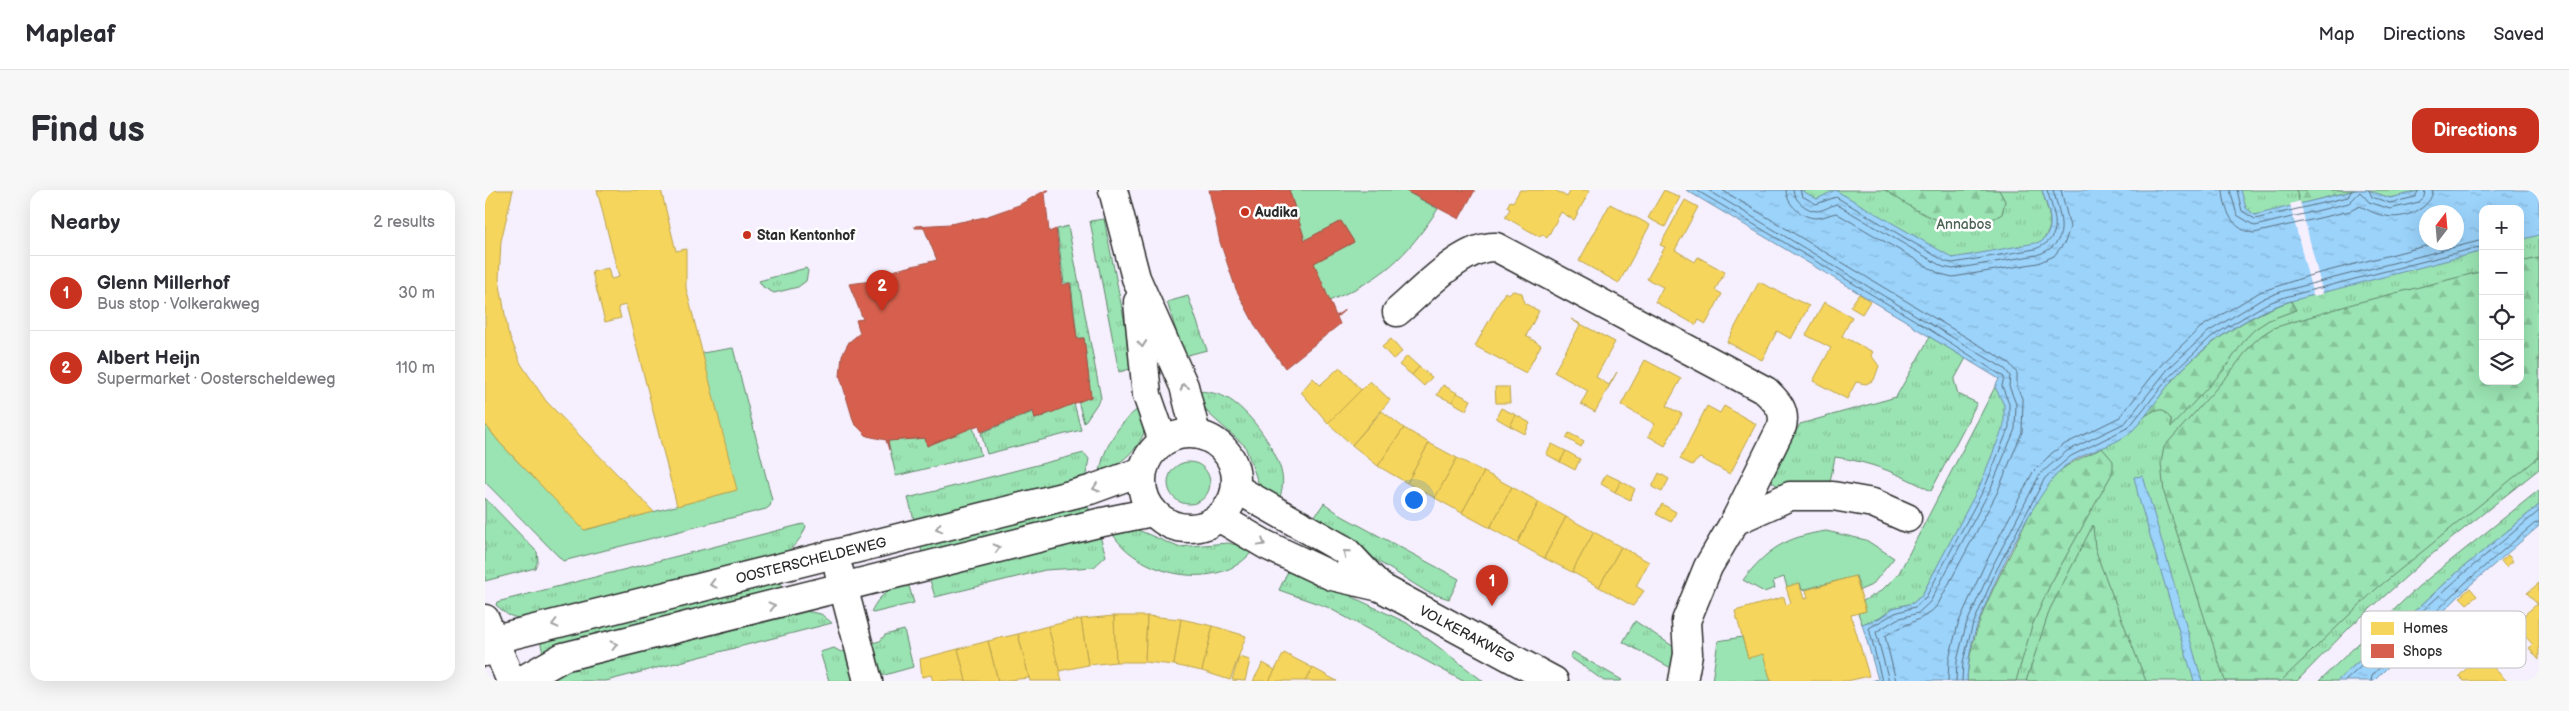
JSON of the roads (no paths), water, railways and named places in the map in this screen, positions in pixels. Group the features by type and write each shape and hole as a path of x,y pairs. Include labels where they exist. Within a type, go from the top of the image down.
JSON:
{"street":[{"path":"1113,190 1136,278 1147,395 1163,441"},
{"path":"1397,312 1462,257 1485,246 1496,247 1767,391 1780,405 1785,417 1783,426 1735,521 1708,567 1686,621 1688,654 1683,681"},
{"path":"1136,278 1184,386 1197,434"},
{"path":"1197,434 1214,440 1228,453 1236,470 1237,489 1231,505 1220,518 1197,529 1172,527 1152,512 1142,493 1142,471 1149,454 1163,441 1179,435 1197,434"},
{"name":"OOSTERSCHELDEWEG","path":"488,637 835,554 1091,490 1142,471"},
{"name":"VOLKERAKWEG","path":"1237,489 1346,551 1380,587"},
{"path":"1735,521 1790,496 1833,496 1865,502 1907,518"},
{"path":"521,681 563,657 1098,523 1152,512"},
{"name":"VOLKERAKWEG","path":"1220,518 1266,545 1332,576 1380,587 1554,681"},
{"path":"835,554 868,681"},
{"path":"488,637 511,681"}],"water":[{"path":"1686,190 1801,190 1817,199 1835,190 1953,258 2041,242 2049,230 2050,224 2050,217 2042,190 2241,190 2246,208 2255,215 2356,190 2368,190 2390,198 2423,190 2539,190 2539,235 2524,239 2524,205 2479,205 2479,252 2287,302 2256,315 2227,332 2199,353 2175,377 2133,430 2117,441 2080,457 2064,467 2052,480 2027,519 1991,591 1972,642 1967,681 1872,681 1878,679 1862,624 1880,618 1893,608 1913,603 1922,595 1980,485 2004,425 2004,405 1995,387 1999,379"},
{"path":"2143,476 2202,681 2194,681 2139,499 2134,477"},
{"path":"2539,505 2539,526 2468,587 2444,611 2415,611 2460,570"},
{"path":"2361,659 2361,668 2387,668 2374,681 2337,681"}],"place":[{"name":"Audika","path":"1245,212"},
{"name":"Stan Kentonhof","path":"747,235"},
{"name":"Albert Heijn","path":"882,311"},
{"name":"Glenn Millerhof","path":"1492,606"}],"park label":[{"name":"Annabos","path":"1964,224"}]}
